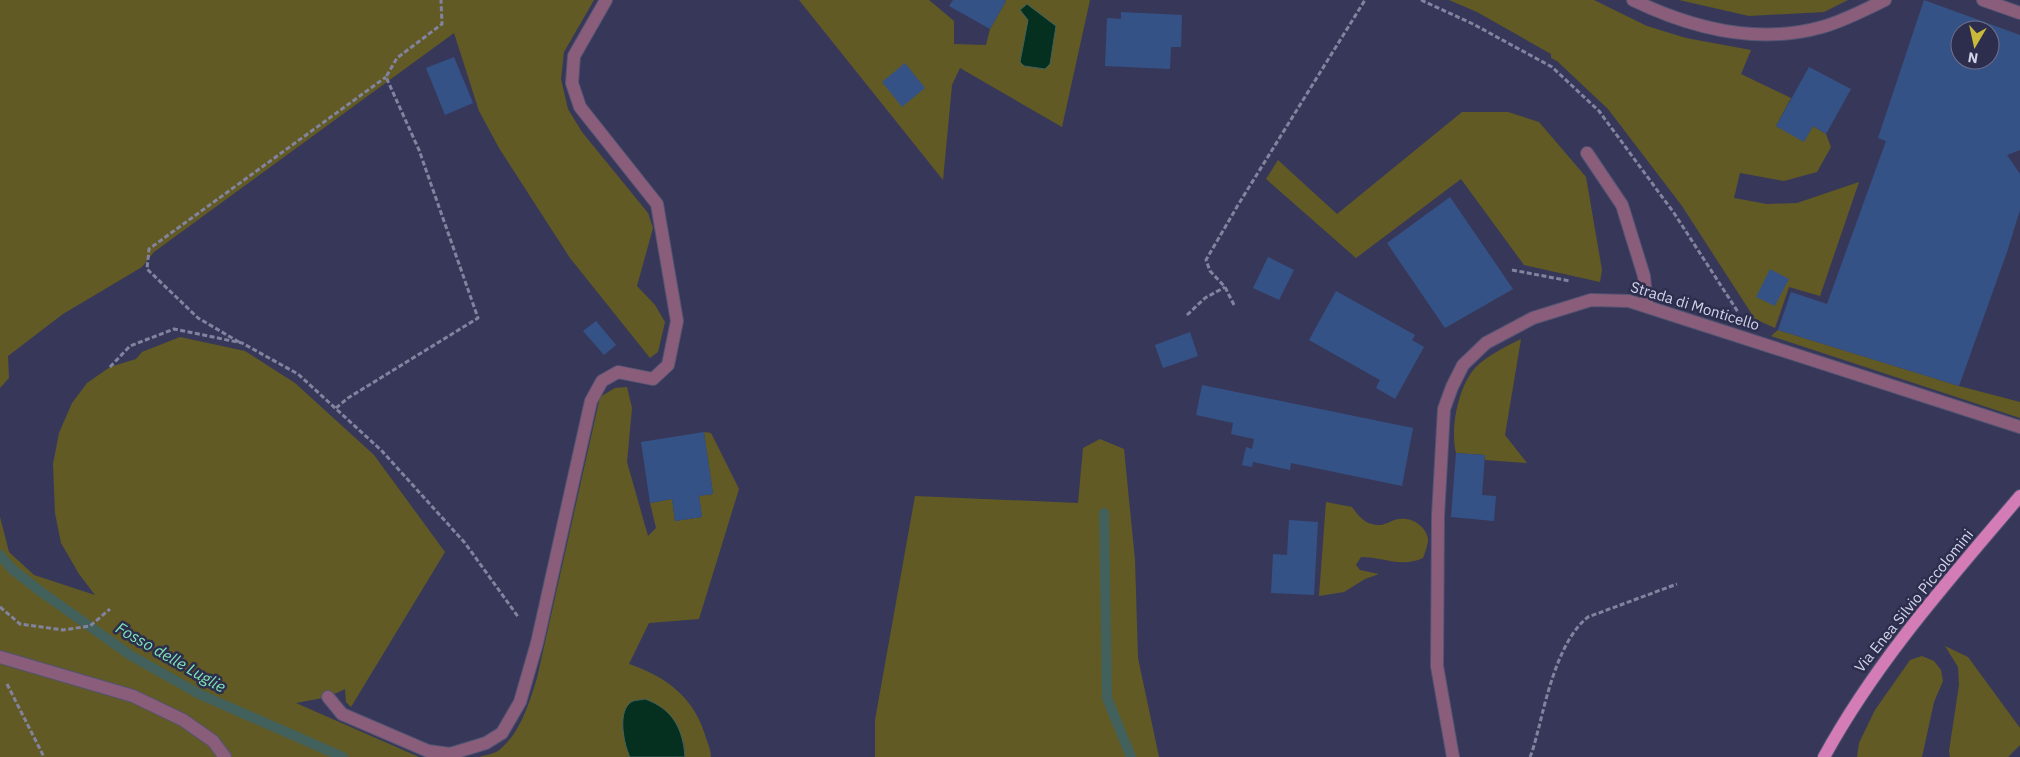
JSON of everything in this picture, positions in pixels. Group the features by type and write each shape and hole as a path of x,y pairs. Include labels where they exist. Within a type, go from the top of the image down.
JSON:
{"main road":[{"name":"Via Enea Silvio Piccolomini","path":"1824,757 1848,714 1891,650 2020,496"}],"street":[{"path":"328,697 342,714 428,751 450,754 486,743 502,733 520,702 537,643 591,401 602,381 618,372 653,379 668,365 677,321 657,204 580,107 572,83 574,56 606,0"},
{"path":"1633,0 1665,14 1704,27 1762,34 1790,33 1821,28 1885,0"},
{"path":"1983,0 2020,13"},
{"path":"1587,153 1622,204 1644,276 1647,306"},
{"name":"Strada di Monticello","path":"1453,757 1437,666 1438,516 1444,409 1463,365 1486,344 1533,318 1591,300 1629,301 2020,427"},
{"path":"0,657 133,696 183,720 212,741 225,757"}],"path":[{"path":"441,0 442,24 397,58 386,77 149,248 147,269 198,318 298,374 382,451 465,543 537,643"},
{"path":"1234,305 1226,287 1210,271 1206,260 1238,205 1366,0"},
{"path":"336,408 348,398 478,318 419,150 386,77"},
{"path":"1512,270 1572,282"},
{"path":"1187,315 1205,298 1226,287"},
{"path":"110,367 130,346 174,329 242,343"},
{"path":"1530,757 1550,686 1568,642 1577,626 1588,617 1677,584"},
{"path":"0,607 20,624 63,630 90,626 110,609"},
{"path":"4,680 44,757"}],"shaded area":[{"path":"0,0 594,0 564,52 561,79 568,109 582,132 648,213 653,228 637,286 655,305 665,322 658,352 650,358 570,258 499,148 479,111 454,33 154,252 142,267 63,314 8,356 9,378 0,388"},
{"path":"799,0 929,0 954,21 954,44 986,45 990,29 1006,1 1004,0 1090,0 1062,127 960,68 952,85 943,180"},
{"path":"1449,0 1594,0 1647,26 1686,38 1751,50 1741,74 1791,98 1776,126 1804,141 1813,126 1826,134 1831,147 1817,172 1784,181 1740,173 1734,198 1767,204 1797,203 1859,182 1820,296 1789,287 1775,328 1755,319 1682,206 1608,109 1557,61 1551,58 1551,54 1477,12"},
{"path":"1679,0 1848,0 1824,12 1749,16"},
{"path":"1027,4 1056,26 1050,64 1045,69 1024,66 1020,62 1028,20 1020,10"},
{"path":"1462,112 1508,112 1539,122 1586,177 1602,270 1600,282 1524,265 1461,179 1356,258 1266,179 1278,160 1337,214"},
{"path":"1778,330 1959,386 2020,402 2020,418 1771,336"},
{"path":"180,337 245,351 295,383 374,455 445,552 351,707 346,702 345,689 328,697 296,703 419,757 0,757 0,517 9,552 34,575 95,595 79,574 61,543 55,513 53,464 59,433 72,403 87,383 110,367 136,359 142,352"},
{"path":"1521,339 1505,435 1527,463 1485,460 1485,455 1456,453 1454,432 1457,409 1469,376 1485,359"},
{"path":"627,387 632,408 627,462 648,536 656,528 650,503 672,499 675,521 702,517 699,496 713,494 704,432 711,433 739,489 699,619 649,623 629,664 656,675 687,700 701,724 711,757 685,757 684,742 627,749 630,757 479,757 496,752 506,744 518,727 527,708 537,678 600,397 615,388"},
{"path":"1100,439 1124,449 1135,560 1138,658 1159,757 875,757 875,720 915,496 1078,503 1083,448"},
{"path":"1326,502 1352,507 1362,519 1372,524 1383,525 1404,519 1418,523 1427,534 1428,539 1423,558 1415,561 1400,562 1361,557 1356,565 1360,570 1379,574 1365,579 1344,592 1319,596"},
{"path":"1945,646 1968,657 2020,728 2020,745 2008,757 1950,757 1949,751 1959,685 1958,667"},
{"path":"1922,656 1934,661 1941,670 1943,681 1934,702 1922,757 1857,757 1859,743 1875,710 1910,660"},
{"path":"645,699 663,708 675,721 682,738 685,757 630,757 623,728 625,711 633,701"}],"building":[{"path":"953,0 1006,1 990,29 949,6"},
{"path":"1924,0 1979,20 1950,20 1950,70 2000,70 2000,28 2020,35 2020,150 2007,155 2020,174 2020,210 1959,386 1778,330 1791,292 1827,304 1886,141 1878,138"},
{"path":"1121,12 1182,15 1181,47 1171,47 1170,69 1105,66 1107,18 1121,19"},
{"path":"454,57 473,103 445,115 426,68"},
{"path":"905,63 925,88 902,107 882,82"},
{"path":"1809,67 1851,89 1826,134 1813,126 1804,142 1776,126"},
{"path":"1450,197 1513,289 1445,328 1387,243"},
{"path":"1268,257 1294,270 1279,300 1253,288"},
{"path":"1770,269 1789,279 1775,306 1756,297"},
{"path":"1336,291 1415,335 1412,340 1424,347 1395,399 1376,388 1380,380 1309,340"},
{"path":"596,321 616,345 604,355 583,331"},
{"path":"1190,332 1198,356 1163,368 1155,345"},
{"path":"1202,385 1413,428 1402,486 1291,463 1290,470 1253,462 1252,467 1242,465 1246,447 1252,449 1254,439 1231,434 1233,423 1196,415"},
{"path":"704,432 713,494 699,496 702,517 675,521 672,499 650,503 641,442"},
{"path":"1456,453 1485,455 1482,495 1496,496 1494,521 1451,517"},
{"path":"1289,520 1318,522 1314,595 1271,593 1273,554 1287,555"}],"waterway":[{"path":"1104,513 1107,698 1131,757"},
{"name":"Fosso delle Luglie","path":"0,555 12,569 40,591 130,655 199,694 343,757"}]}
